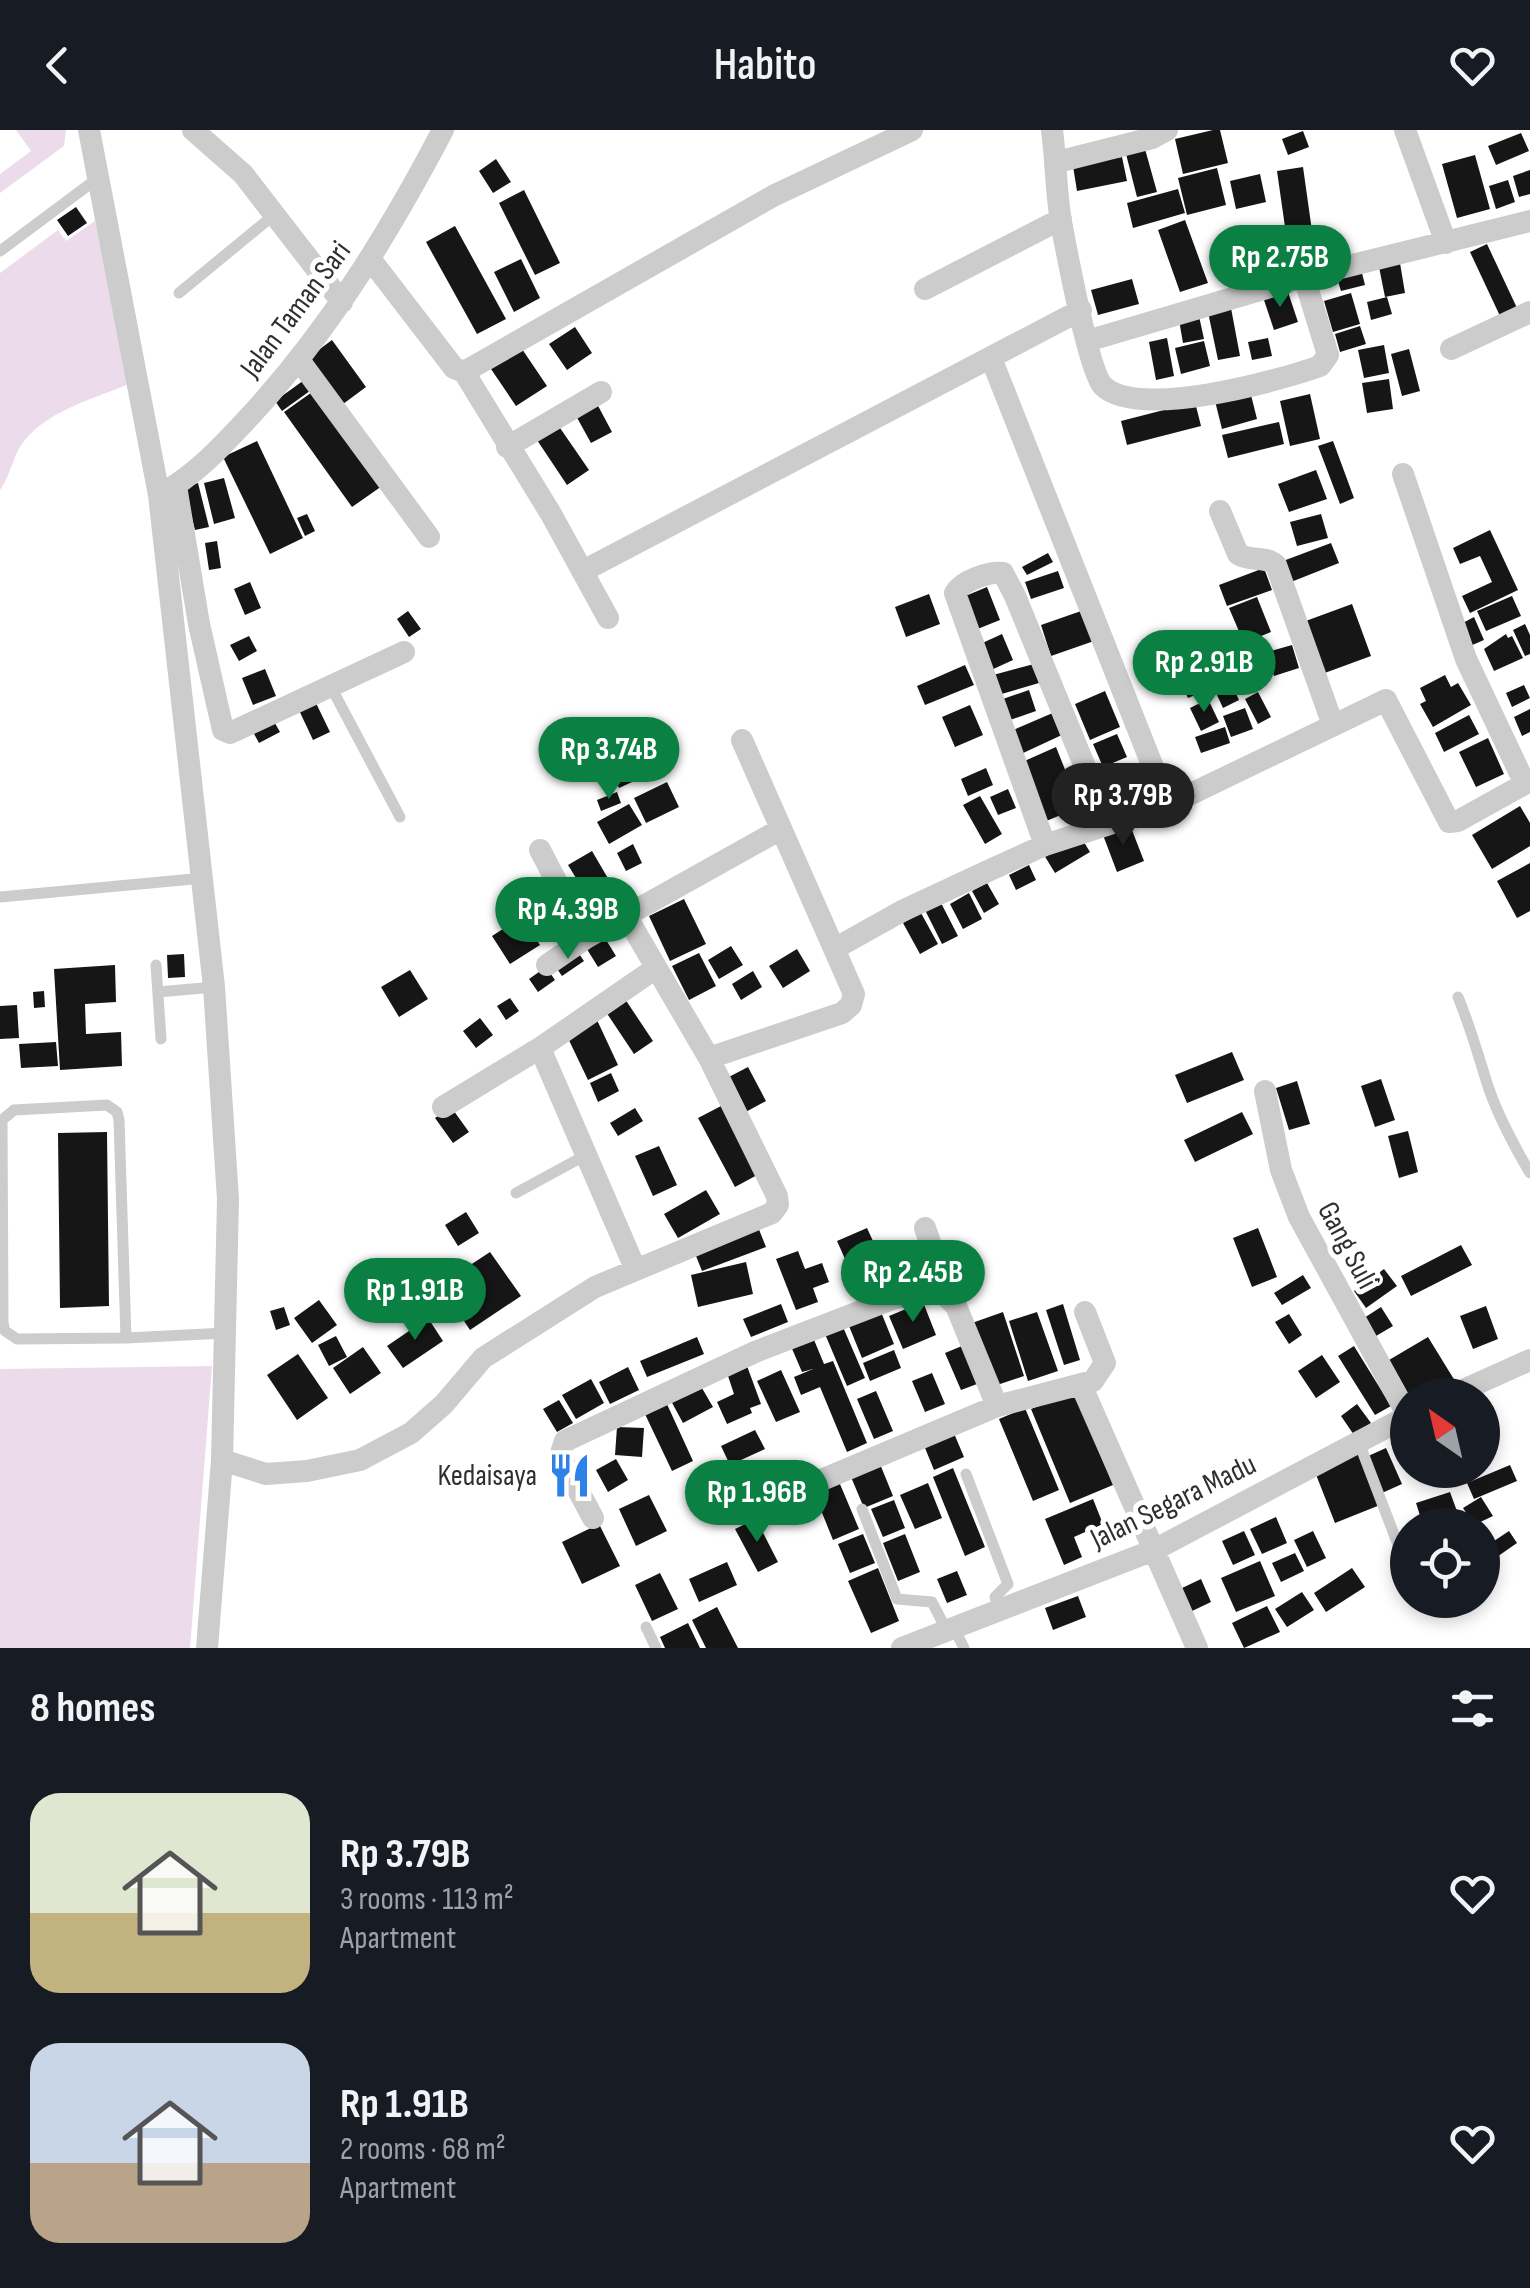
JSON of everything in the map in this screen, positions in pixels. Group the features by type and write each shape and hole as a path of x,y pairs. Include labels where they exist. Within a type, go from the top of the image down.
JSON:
{"street":[{"path":"88,130 223,730 230,733 404,652"},
{"path":"193,130 243,174 342,302"},
{"name":"Jalan Taman Sari","path":"168,490 232,436 299,360 371,260 443,130"},
{"path":"464,372 772,196 912,130"},
{"path":"1052,130 1060,219 1088,341 1104,387 1151,398 1195,398 1315,368 1328,356 1304,277"},
{"path":"1057,162 1152,138 1167,130"},
{"path":"1405,130 1446,243"},
{"path":"926,288 1060,219"},
{"path":"1088,341 1304,277 1530,220"},
{"path":"371,260 454,368 464,372 584,571 608,618"},
{"path":"584,571 1081,310"},
{"path":"1450,349 1530,312"},
{"path":"990,358 1168,805"},
{"path":"299,360 429,537"},
{"path":"507,447 600,392"},
{"path":"834,949 902,911 1045,846 1168,805 1386,700 1448,822 1458,821 1527,783 1466,659 1403,474"},
{"path":"168,490 214,987 228,1199 222,1460 207,1648"},
{"path":"1220,511 1240,556 1276,564 1333,725"},
{"path":"1045,846 955,594 961,586 996,572 1003,573 1014,596 1108,823"},
{"path":"709,1058 842,1013 851,1005 854,994 742,740"},
{"path":"547,966 625,914 781,828"},
{"path":"540,850 586,938"},
{"path":"222,1460 266,1474 360,1460 411,1433 444,1404 483,1358 595,1287 772,1212 778,1205 709,1058 625,914"},
{"path":"443,1106 540,1048 656,968"},
{"path":"540,1048 635,1268"},
{"name":"Gang Suli","path":"1265,1090 1282,1170 1298,1217 1390,1383"},
{"path":"925,1228 949,1296 997,1406"},
{"path":"593,1518 560,1456 565,1441 755,1352 894,1298 933,1291 949,1296"},
{"path":"786,1495 997,1406 1082,1387 1098,1377 1105,1363 1085,1312"},
{"path":"1490,1378 1530,1360"},
{"path":"1082,1387 1197,1648"},
{"name":"Jalan Segara Madu","path":"902,1648 1154,1550 1390,1425"}],"lane":[{"path":"0,252 98,178"},
{"path":"179,292 275,214"},
{"path":"330,687 400,817"},
{"path":"0,897 204,878"},
{"path":"156,965 161,1039"},
{"path":"158,992 214,987"},
{"path":"1458,997 1476,1040 1486,1081 1511,1141 1530,1173"},
{"path":"126,1338 117,1112 107,1105 7,1114 0,1129 4,1331 17,1338 126,1338 226,1333"},
{"path":"516,1193 586,1155"},
{"path":"1358,1440 1390,1523"},
{"path":"966,1474 1008,1584 994,1598 999,1608"},
{"path":"862,1510 897,1599 932,1602 964,1648"},
{"path":"646,1627 656,1648"}],"shaded area":[{"path":"16,130 66,130 64,146 0,193 0,174 31,151"},
{"path":"95,221 132,383 47,420 21,446 0,490 0,273 58,230 66,241"},
{"path":"212,1366 190,1648 0,1648 0,1369"}],"building":[{"path":"1220,130 1228,163 1183,174 1175,139"},
{"path":"1303,131 1309,147 1288,155 1282,139"},
{"path":"1521,133 1529,151 1496,165 1488,146"},
{"path":"1145,149 1157,192 1137,197 1126,154"},
{"path":"1475,155 1490,209 1457,218 1442,164"},
{"path":"1122,157 1127,181 1077,191 1073,166"},
{"path":"496,159 511,182 493,193 479,171"},
{"path":"1303,167 1313,238 1287,241 1277,171"},
{"path":"1217,168 1226,205 1187,215 1178,178"},
{"path":"1530,170 1530,194 1519,197 1513,176"},
{"path":"1260,174 1266,202 1236,209 1230,181"},
{"path":"1508,180 1515,202 1496,209 1489,186"},
{"path":"1178,189 1185,213 1133,228 1127,203"},
{"path":"524,190 560,263 535,275 499,203"},
{"path":"76,207 87,223 68,236 57,220"},
{"path":"1185,220 1208,283 1180,292 1158,230"},
{"path":"455,226 506,319 477,334 426,242"},
{"path":"1487,244 1517,308 1500,316 1470,252"},
{"path":"521,259 540,298 514,312 494,272"},
{"path":"1400,263 1405,293 1385,297 1379,267"},
{"path":"1361,269 1365,285 1341,291 1336,275"},
{"path":"1132,279 1139,304 1098,315 1091,290"},
{"path":"1287,289 1298,322 1274,330 1263,297"},
{"path":"1351,293 1360,324 1333,332 1324,301"},
{"path":"1387,297 1392,314 1371,320 1367,302"},
{"path":"1231,308 1240,356 1218,360 1208,312"},
{"path":"1199,316 1204,339 1183,343 1179,320"},
{"path":"1360,326 1366,344 1340,352 1335,334"},
{"path":"575,327 592,353 567,370 549,344"},
{"path":"1167,338 1174,376 1156,380 1149,342"},
{"path":"1268,338 1272,356 1252,360 1248,342"},
{"path":"332,340 366,387 339,407 309,357"},
{"path":"1204,341 1210,366 1181,374 1175,348"},
{"path":"1384,345 1389,373 1364,378 1358,350"},
{"path":"522,349 547,386 516,406 491,369"},
{"path":"1409,349 1420,391 1402,396 1391,354"},
{"path":"307,378 314,388 282,411 275,401"},
{"path":"1389,379 1393,409 1367,413 1362,383"},
{"path":"1249,387 1257,419 1222,429 1214,397"},
{"path":"315,390 382,486 352,507 284,412"},
{"path":"1310,394 1320,439 1290,446 1280,401"},
{"path":"596,402 612,432 591,443 575,414"},
{"path":"1195,402 1201,426 1127,445 1121,421"},
{"path":"1279,422 1284,444 1228,458 1222,435"},
{"path":"558,425 589,470 567,485 537,440"},
{"path":"257,441 303,538 270,554 223,457"},
{"path":"1333,441 1354,498 1340,504 1318,446"},
{"path":"1316,470 1327,499 1289,512 1278,484"},
{"path":"224,478 235,518 214,524 204,483"},
{"path":"198,483 209,527 195,530 184,487"},
{"path":"307,514 315,531 305,536 297,518"},
{"path":"1321,514 1328,538 1297,546 1290,522"},
{"path":"1490,530 1518,590 1470,613 1462,596 1492,582 1480,556 1460,564 1453,548"},
{"path":"217,541 221,568 209,570 205,543"},
{"path":"1331,543 1339,563 1291,582 1283,561"},
{"path":"1048,553 1053,562 1027,575 1022,567"},
{"path":"1264,568 1272,590 1227,606 1219,585"},
{"path":"1058,571 1064,588 1031,599 1025,582"},
{"path":"250,582 261,608 245,615 234,589"},
{"path":"987,587 1000,620 975,630 963,597"},
{"path":"929,594 940,624 906,637 895,607"},
{"path":"1512,596 1521,616 1486,631 1477,611"},
{"path":"1257,597 1271,632 1244,643 1229,608"},
{"path":"1352,604 1371,656 1322,674 1303,622"},
{"path":"1084,610 1094,641 1051,656 1041,625"},
{"path":"408,611 421,629 409,637 397,619"},
{"path":"1474,617 1484,640 1470,646 1459,625"},
{"path":"1525,624 1530,635 1530,654 1525,656 1513,630"},
{"path":"1002,634 1013,660 989,671 978,645"},
{"path":"1506,634 1508,638 1512,636 1523,658 1494,671 1484,649"},
{"path":"249,636 257,651 239,661 230,645"},
{"path":"1256,642 1267,664 1248,674 1236,652"},
{"path":"1292,645 1299,668 1274,676 1267,652"},
{"path":"1034,664 1039,683 998,695 993,675"},
{"path":"965,665 974,685 925,705 917,686"},
{"path":"265,669 276,696 253,705 242,678"},
{"path":"1445,675 1451,687 1458,683 1471,705 1433,727 1420,704 1426,701 1420,688"},
{"path":"1202,677 1207,690 1188,698 1182,685"},
{"path":"1524,685 1530,698 1512,707 1506,693"},
{"path":"1233,687 1239,700 1223,708 1217,695"},
{"path":"1029,690 1036,711 1004,722 997,701"},
{"path":"1105,691 1120,727 1090,740 1075,704"},
{"path":"1258,692 1271,717 1258,724 1245,699"},
{"path":"1208,699 1219,722 1201,731 1190,708"},
{"path":"315,701 330,732 313,740 298,708"},
{"path":"970,705 983,735 955,747 942,717"},
{"path":"1245,708 1253,729 1231,737 1223,716"},
{"path":"1530,709 1530,732 1522,736 1514,717"},
{"path":"1055,712 1064,734 1021,754 1011,731"},
{"path":"1469,715 1479,734 1444,752 1435,733"},
{"path":"272,718 280,732 259,743 252,730"},
{"path":"1225,727 1230,743 1201,753 1195,737"},
{"path":"1117,734 1127,757 1103,767 1093,744"},
{"path":"1488,738 1504,774 1476,787 1459,752"},
{"path":"1056,747 1080,807 1044,822 1020,763"},
{"path":"634,753 645,776 619,788 608,765"},
{"path":"986,768 993,785 968,796 961,779"},
{"path":"1128,768 1134,784 1107,794 1101,779"},
{"path":"667,782 679,807 646,823 634,798"},
{"path":"1008,789 1016,808 998,815 990,797"},
{"path":"617,792 621,803 601,811 597,800"},
{"path":"980,796 1002,834 985,844 963,805"},
{"path":"629,804 642,825 609,844 597,822"},
{"path":"1520,806 1530,823 1530,846 1492,869 1472,835"},
{"path":"1130,825 1144,861 1117,872 1103,835"},
{"path":"1079,834 1090,852 1055,873 1044,855"},
{"path":"633,844 642,863 626,871 617,853"},
{"path":"592,851 623,904 600,917 568,865"},
{"path":"1530,863 1530,911 1517,918 1497,881"},
{"path":"1029,865 1036,880 1016,890 1009,875"},
{"path":"987,883 999,904 984,913 972,891"},
{"path":"969,893 982,919 963,929 950,904"},
{"path":"684,899 706,944 670,961 649,916"},
{"path":"940,901 958,936 942,944 924,908"},
{"path":"921,913 938,944 920,954 903,923"},
{"path":"522,917 540,945 510,964 492,936"},
{"path":"603,935 616,956 598,967 585,946"},
{"path":"731,946 743,965 719,979 708,960"},
{"path":"575,948 584,961 562,976 553,963"},
{"path":"797,949 810,971 783,988 769,966"},
{"path":"699,953 716,986 689,1000 672,966"},
{"path":"184,954 185,977 168,978 167,955"},
{"path":"115,965 116,1002 85,1004 86,1034 121,1032 122,1066 60,1070 54,969"},
{"path":"546,967 555,980 538,992 529,979"},
{"path":"410,970 428,999 399,1017 381,987"},
{"path":"753,971 762,987 741,1000 732,984"},
{"path":"44,991 45,1007 34,1008 33,992"},
{"path":"623,996 653,1041 634,1054 604,1009"},
{"path":"510,998 519,1011 506,1020 497,1006"},
{"path":"17,1005 19,1038 0,1039 0,1006"},
{"path":"480,1018 493,1035 476,1048 463,1031"},
{"path":"597,1020 618,1065 588,1080 566,1034"},
{"path":"56,1042 58,1066 21,1068 19,1044"},
{"path":"1232,1052 1244,1080 1187,1103 1175,1075"},
{"path":"748,1067 766,1101 742,1114 723,1080"},
{"path":"611,1073 619,1091 598,1102 590,1083"},
{"path":"1381,1079 1395,1120 1375,1127 1361,1086"},
{"path":"1297,1081 1310,1124 1289,1130 1276,1088"},
{"path":"723,1105 759,1174 735,1187 698,1118"},
{"path":"451,1107 469,1132 453,1143 435,1118"},
{"path":"635,1108 643,1121 618,1136 610,1123"},
{"path":"1242,1112 1253,1134 1195,1162 1184,1140"},
{"path":"1408,1131 1418,1172 1399,1178 1388,1136"},
{"path":"107,1132 109,1306 60,1308 58,1133"},
{"path":"659,1146 677,1185 653,1196 635,1156"},
{"path":"706,1190 720,1214 678,1238 664,1214"},
{"path":"466,1212 479,1233 458,1246 445,1225"},
{"path":"756,1222 766,1247 702,1271 692,1246"},
{"path":"867,1228 884,1265 854,1279 837,1241"},
{"path":"1258,1228 1277,1277 1252,1287 1233,1238"},
{"path":"1461,1245 1472,1265 1411,1296 1401,1276"},
{"path":"798,1251 805,1269 822,1263 829,1282 813,1288 818,1302 796,1310 776,1259"},
{"path":"490,1252 521,1296 470,1330 440,1285"},
{"path":"746,1262 753,1294 698,1307 691,1275"},
{"path":"1384,1269 1397,1286 1366,1308 1354,1291"},
{"path":"1303,1275 1311,1288 1282,1305 1274,1293"},
{"path":"319,1300 337,1325 312,1343 294,1318"},
{"path":"923,1302 936,1335 903,1349 889,1316"},
{"path":"781,1304 788,1322 751,1337 743,1319"},
{"path":"1063,1304 1080,1360 1064,1365 1046,1310"},
{"path":"1486,1306 1498,1339 1473,1349 1460,1316"},
{"path":"284,1307 290,1325 276,1330 270,1311"},
{"path":"1381,1307 1393,1326 1376,1336 1364,1318"},
{"path":"881,1312 894,1344 862,1358 849,1326"},
{"path":"1003,1312 1024,1376 994,1386 972,1323"},
{"path":"1037,1312 1058,1371 1028,1381 1009,1321"},
{"path":"1289,1314 1302,1335 1289,1344 1275,1322"},
{"path":"428,1318 443,1341 403,1368 387,1346"},
{"path":"843,1327 865,1378 847,1386 825,1334"},
{"path":"812,1335 824,1364 833,1361 867,1443 847,1452 820,1387 801,1395 794,1377 813,1369 802,1372 790,1344"},
{"path":"336,1336 347,1357 329,1366 318,1345"},
{"path":"697,1337 704,1354 647,1377 640,1361"},
{"path":"1428,1337 1453,1378 1399,1378 1389,1360"},
{"path":"962,1346 977,1384 961,1390 945,1353"},
{"path":"1354,1346 1390,1407 1375,1415 1338,1356"},
{"path":"363,1347 381,1373 350,1394 333,1368"},
{"path":"894,1350 901,1368 870,1381 863,1363"},
{"path":"298,1354 328,1398 297,1420 267,1375"},
{"path":"1322,1355 1340,1382 1316,1398 1298,1371"},
{"path":"747,1366 761,1404 750,1408 752,1413 727,1424 717,1402 734,1394 727,1373"},
{"path":"628,1367 639,1390 610,1404 599,1382"},
{"path":"781,1370 800,1412 776,1422 757,1381"},
{"path":"932,1373 945,1404 925,1412 912,1381"},
{"path":"591,1379 604,1403 576,1419 562,1395"},
{"path":"699,1383 713,1407 683,1423 670,1399"},
{"path":"876,1391 893,1431 874,1439 857,1399"},
{"path":"1074,1392 1113,1485 1070,1503 1031,1409"},
{"path":"559,1400 573,1423 557,1432 543,1409"},
{"path":"666,1402 693,1461 672,1471 644,1412"},
{"path":"1357,1404 1371,1423 1354,1435 1341,1416"},
{"path":"1025,1408 1059,1490 1033,1501 999,1419"},
{"path":"617,1427 644,1428 642,1457 615,1455"},
{"path":"755,1430 765,1449 730,1465 721,1446"},
{"path":"953,1431 964,1457 934,1470 923,1443"},
{"path":"1386,1448 1390,1457 1390,1488 1393,1488 1382,1493 1366,1457"},
{"path":"1358,1449 1380,1505 1335,1523 1313,1467"},
{"path":"616,1459 628,1480 608,1492 596,1470"},
{"path":"880,1464 893,1496 864,1508 851,1477"},
{"path":"1510,1465 1517,1481 1474,1499 1469,1488 1500,1488 1500,1469"},
{"path":"953,1468 985,1547 965,1556 933,1477"},
{"path":"837,1477 859,1529 833,1540 812,1488"},
{"path":"928,1483 942,1518 915,1529 900,1495"},
{"path":"1450,1492 1456,1508 1418,1508 1416,1503"},
{"path":"649,1495 667,1531 636,1546 619,1509"},
{"path":"1481,1497 1488,1508 1463,1508"},
{"path":"1093,1499 1103,1524 1074,1537 1082,1557 1064,1565 1045,1519"},
{"path":"894,1500 905,1528 883,1537 871,1509"},
{"path":"1276,1517 1287,1543 1262,1554 1250,1529"},
{"path":"756,1519 778,1562 758,1572 735,1529"},
{"path":"599,1524 620,1566 582,1584 562,1542"},
{"path":"1244,1531 1255,1555 1233,1565 1222,1541"},
{"path":"1313,1531 1326,1558 1307,1567 1294,1540"},
{"path":"1509,1531 1517,1543 1500,1555 1500,1537"},
{"path":"863,1534 875,1563 850,1573 838,1544"},
{"path":"905,1534 920,1572 898,1581 883,1543"},
{"path":"1295,1553 1304,1571 1281,1582 1272,1563"},
{"path":"1260,1561 1275,1596 1236,1612 1221,1578"},
{"path":"727,1562 737,1585 699,1602 689,1579"},
{"path":"878,1568 899,1621 871,1633 848,1581"},
{"path":"1352,1568 1365,1587 1326,1612 1314,1593"},
{"path":"957,1571 967,1595 947,1603 937,1579"},
{"path":"660,1573 678,1609 652,1621 635,1585"},
{"path":"1201,1579 1211,1602 1190,1612 1180,1589"},
{"path":"1302,1592 1314,1610 1287,1627 1275,1609"},
{"path":"1078,1596 1086,1617 1053,1630 1045,1608"},
{"path":"1267,1606 1280,1632 1244,1648 1232,1623"},
{"path":"717,1607 738,1648 706,1648 692,1620"},
{"path":"688,1623 700,1648 665,1648 660,1637"}],"place":[{"name":"Kedaisaya","path":"570,1475"}]}
